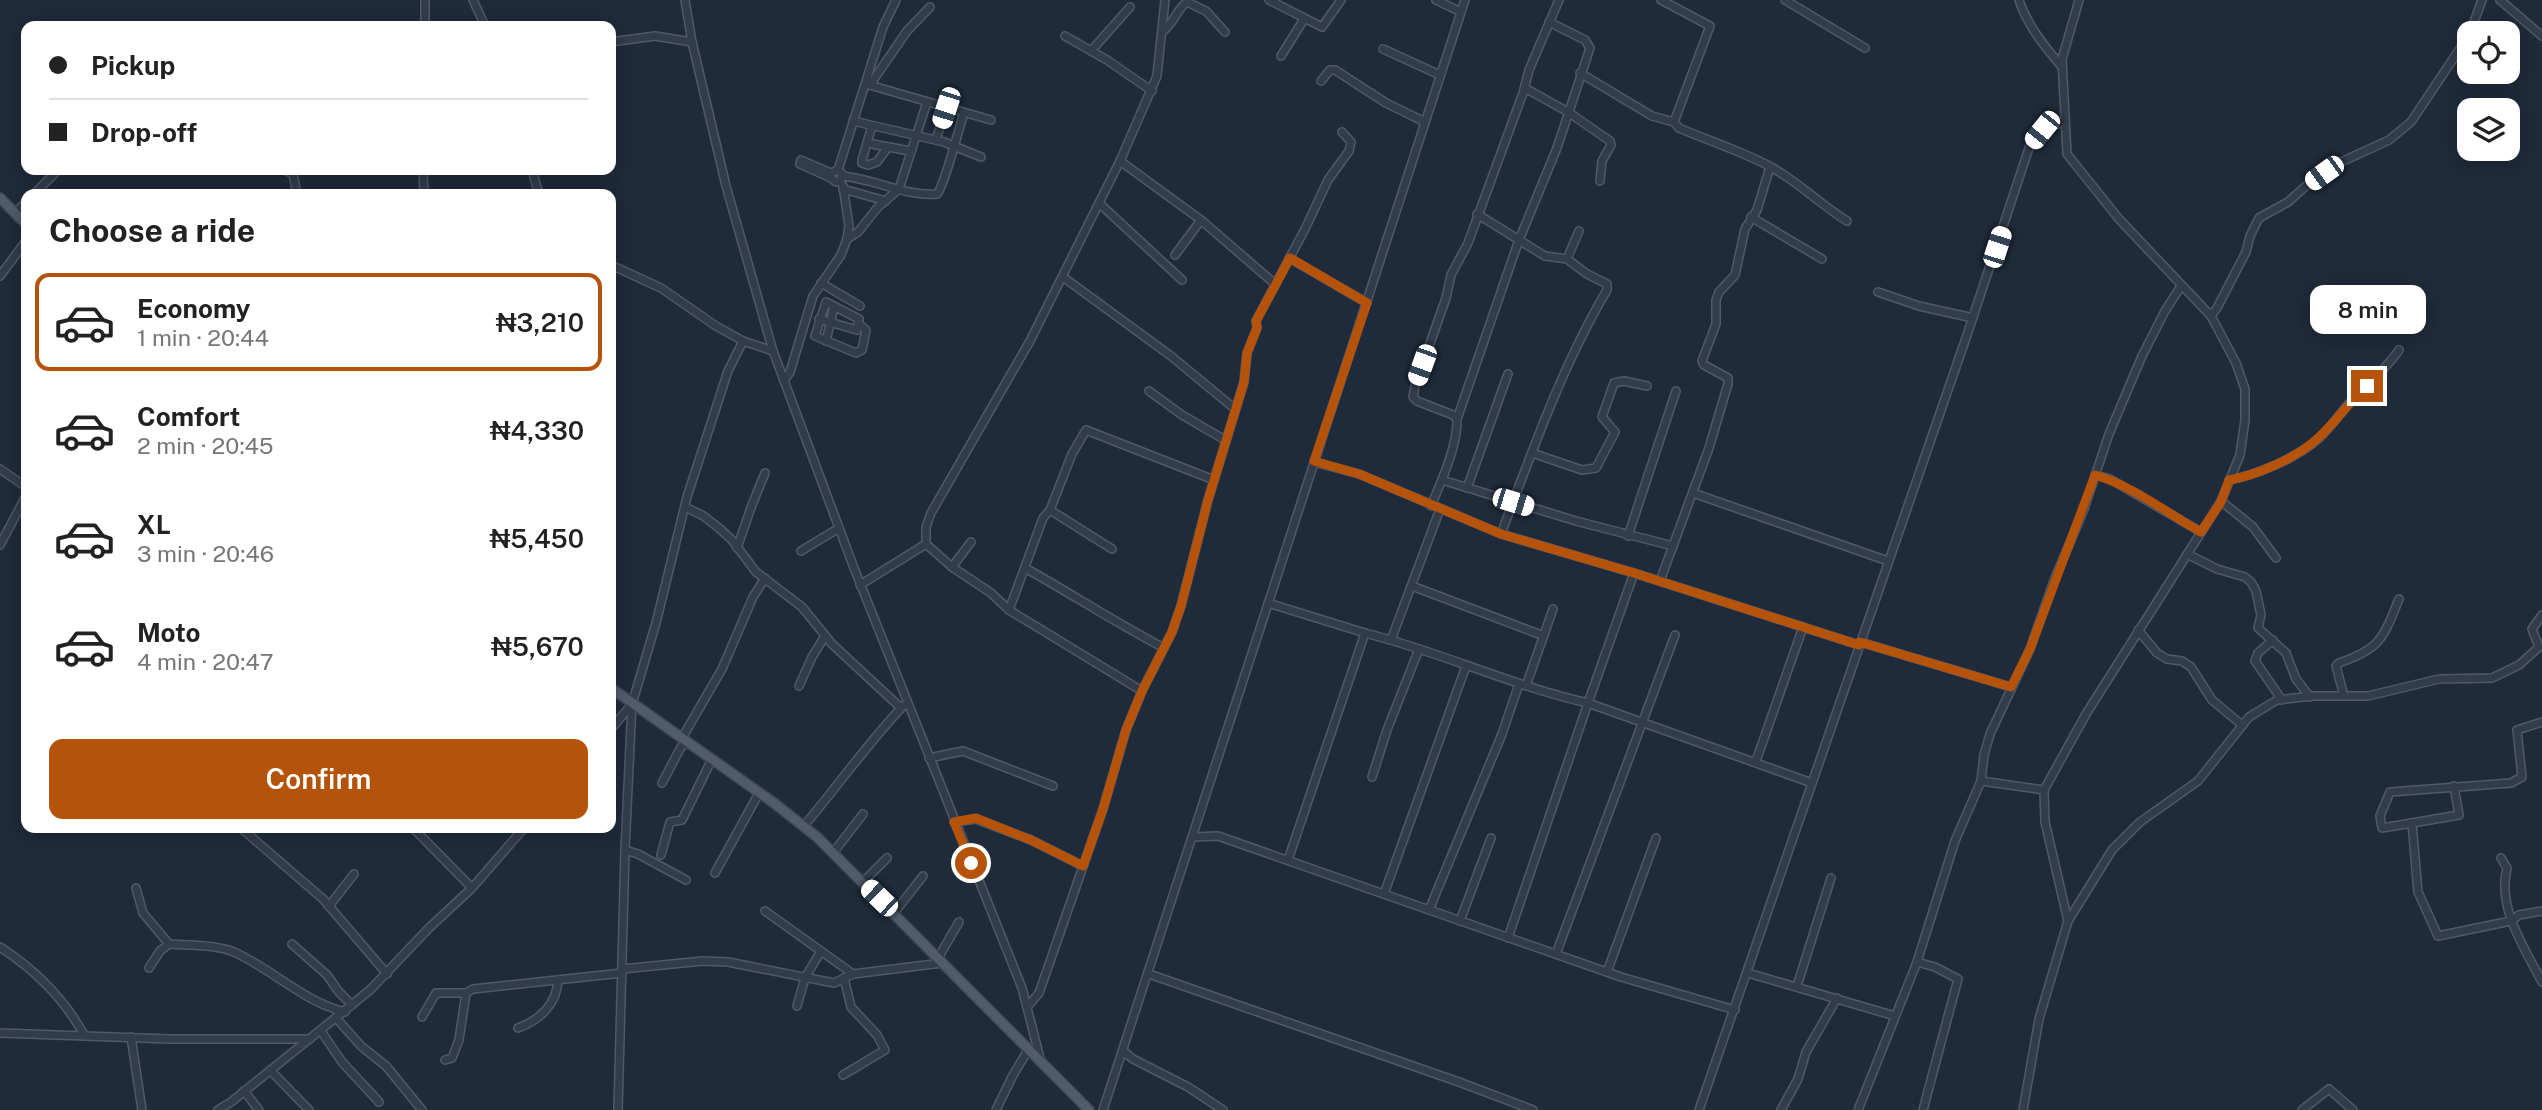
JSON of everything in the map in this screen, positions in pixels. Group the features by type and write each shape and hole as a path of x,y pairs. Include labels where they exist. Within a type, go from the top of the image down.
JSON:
{"main road":[{"path":"0,198 21,219"},
{"path":"616,692 759,793 833,853 1089,1110"}],"street":[{"path":"425,0 425,21"},
{"path":"473,0 483,21"},
{"path":"685,0 692,42 726,186 773,351 904,705 929,758 989,904 1027,1007 1042,1062"},
{"path":"784,381 790,372 813,296 841,255 847,239 849,226 843,189 836,176 853,121 868,85 883,27 896,0"},
{"path":"1142,691 1009,610 991,593 952,567 926,544 926,527 931,513 1030,341 1121,161 1157,76 1165,0"},
{"path":"1269,0 1322,27 1326,25 1341,0"},
{"path":"1437,0 1461,12"},
{"path":"1103,1110 1465,0"},
{"path":"1457,419 1417,401 1413,393 1451,275 1468,243 1529,70 1559,0"},
{"path":"1661,0 1710,26 1674,122"},
{"path":"1785,0 1865,48"},
{"path":"2019,0 2040,41 2063,68"},
{"path":"2068,921 2045,822 2045,790 2086,714 2221,502 2240,455 2245,420 2245,390 2236,363 2210,316 2119,219 2067,154 2062,59 2079,0"},
{"path":"2475,21 2482,0"},
{"path":"2500,0 2542,36"},
{"path":"1162,32 1171,26 1183,4 1187,2 1206,10 1225,32"},
{"path":"868,85 907,32 930,7"},
{"path":"1091,51 1130,7"},
{"path":"1281,57 1304,19"},
{"path":"1431,506 1442,480 1457,429 1457,419 1519,240 1548,171 1590,48 1584,40 1549,23"},
{"path":"616,41 655,36 692,42"},
{"path":"1065,36 1107,60 1152,91"},
{"path":"1383,50 1440,75"},
{"path":"2210,316 2217,308 2246,252 2259,218 2288,202 2339,163 2389,140 2411,122 2457,53"},
{"path":"1321,81 1330,70 1335,70 1386,103 1425,122"},
{"path":"1580,74 1652,116 1674,122 1679,128 1770,167 1847,221"},
{"path":"868,85 991,120"},
{"path":"1524,88 1568,112 1610,141 1611,145 1602,161 1600,181"},
{"path":"847,239 858,232 878,207 899,189 927,102"},
{"path":"936,140 946,108"},
{"path":"800,162 836,176 865,179 917,194 940,192 964,113"},
{"path":"853,121 936,140 981,157"},
{"path":"1699,1110 1973,318 2029,148 2042,130 2065,121"},
{"path":"872,126 862,162 868,165 877,162 888,147"},
{"path":"1027,1007 1039,993 1103,809 1126,730 1164,648 1187,586 1213,480 1244,382 1247,353 1257,328 1256,321 1328,180 1351,147 1349,138 1342,132"},
{"path":"867,143 910,151"},
{"path":"1121,161 1201,220 1275,284"},
{"path":"865,179 868,165"},
{"path":"1660,581 1693,493 1728,384 1726,374 1704,365 1702,361 1716,324 1716,300 1719,292 1735,275 1745,229 1760,200 1770,167"},
{"path":"38,189 53,175"},
{"path":"843,189 886,201"},
{"path":"1100,204 1182,280"},
{"path":"15,213 21,207"},
{"path":"1477,214 1545,256 1567,259 1587,274 1607,284 1608,290 1583,335 1532,453 1501,534"},
{"path":"1751,217 1822,258"},
{"path":"1175,255 1201,220"},
{"path":"1567,259 1579,231"},
{"path":"0,276 21,248"},
{"path":"1290,258 1367,303"},
{"path":"616,267 661,288 743,341 773,351"},
{"path":"1063,277 1171,356 1235,409"},
{"path":"821,284 860,306"},
{"path":"1858,1110 1917,962 1955,841 1981,781 1990,734 2030,649 2142,356 2181,286"},
{"path":"1878,292 1919,306 1973,318"},
{"path":"826,341 834,293"},
{"path":"820,319 857,330 859,319 826,302 820,319 815,336 860,352 864,348 866,330 859,324"},
{"path":"618,1110 632,704 656,623 685,507 720,393 743,341"},
{"path":"2229,480 2253,475 2318,439 2399,350"},
{"path":"1467,488 1508,374"},
{"path":"1532,453 1582,470 1596,468 1615,432 1602,417 1614,383 1624,381 1647,386"},
{"path":"1149,391 1182,415 1225,440"},
{"path":"1628,536 1676,391"},
{"path":"1009,610 1042,518 1050,510 1072,454 1086,430 1213,480"},
{"path":"1314,461 1359,474 1501,534 1859,644 2011,687"},
{"path":"0,468 21,483"},
{"path":"737,548 765,473"},
{"path":"2095,475 2127,488 2201,532"},
{"path":"1442,480 1628,536 1673,546"},
{"path":"1693,493 1888,561"},
{"path":"2221,502 2253,527 2276,558"},
{"path":"0,545 21,505"},
{"path":"685,507 710,520 756,572 802,607 855,667 904,705"},
{"path":"1391,640 1440,509"},
{"path":"1050,510 1112,548"},
{"path":"802,551 839,528"},
{"path":"952,567 971,542"},
{"path":"860,585 926,544"},
{"path":"2187,554 2251,582 2256,591 2261,615 2258,628 2290,658 2290,667 2310,697"},
{"path":"1026,568 1078,597 1116,623 1164,648"},
{"path":"1508,938 1634,573"},
{"path":"662,783 722,669 753,597 765,578"},
{"path":"1412,586 1544,636"},
{"path":"2344,696 2336,666 2375,646 2386,632 2399,599"},
{"path":"1268,603 1419,649 1523,685 1588,703 1812,783"},
{"path":"1429,910 1553,610"},
{"path":"2023,1110 2039,1019 2068,921 2112,850 2140,822 2198,781 2249,717 2277,700 2368,696 2439,679 2492,678 2519,665 2539,648 2532,629 2542,615"},
{"path":"1756,761 1803,627"},
{"path":"2138,630 2157,653 2167,659 2182,661 2191,667 2212,700 2242,725"},
{"path":"1288,860 1365,633"},
{"path":"1556,954 1675,635"},
{"path":"799,686 825,636"},
{"path":"2273,640 2258,653 2255,661 2282,700"},
{"path":"1372,778 1387,730 1419,649"},
{"path":"1384,894 1466,666"},
{"path":"616,723 632,704"},
{"path":"803,827 849,773 873,738 904,705"},
{"path":"2455,786 2459,815 2382,828 2380,816 2390,792 2455,786 2511,783 2522,777 2517,730 2542,722"},
{"path":"929,758 963,751 1053,786"},
{"path":"661,855 670,822 682,820 712,759"},
{"path":"1981,781 2045,790"},
{"path":"715,873 759,793"},
{"path":"833,853 863,814"},
{"path":"954,822 976,818 1031,840 1083,866"},
{"path":"2412,823 2418,892 2438,936 2511,921 2519,915 2542,911"},
{"path":"247,833 306,882 387,974"},
{"path":"418,833 472,888"},
{"path":"218,1110 337,1019 387,974 429,928 472,888 519,833"},
{"path":"1192,837 1218,836 1607,972 1735,1010"},
{"path":"1460,921 1491,838"},
{"path":"1607,972 1656,838"},
{"path":"625,850 638,854 686,880"},
{"path":"863,883 887,858"},
{"path":"2501,858 2507,868 2503,882 2511,921 2542,982"},
{"path":"329,906 355,874"},
{"path":"894,913 923,876"},
{"path":"1797,986 1831,878"},
{"path":"136,888 143,913 169,944"},
{"path":"765,911 853,974"},
{"path":"422,1017 436,992 466,993 473,989 703,961 722,961 777,970 834,983 853,974 940,960 959,922"},
{"path":"149,968 160,951 169,944 211,946 237,953 294,989 335,1010 345,1012"},
{"path":"292,944 327,975 352,1006"},
{"path":"0,947 27,965 54,992 72,1014 84,1035"},
{"path":"797,1006 805,978 821,951"},
{"path":"1917,962 1935,967 1958,979 1923,1110"},
{"path":"1748,973 1895,1016"},
{"path":"1149,974 1533,1110"},
{"path":"843,1076 885,1050 877,1035 851,1007 844,978"},
{"path":"518,1028 531,1024 547,1010 558,980"},
{"path":"335,1010 339,992"},
{"path":"445,1060 452,1058 459,1040 466,993"},
{"path":"1781,1110 1798,1079 1806,1052 1837,998"},
{"path":"337,1019 361,1046 386,1066 422,1110"},
{"path":"321,1031 342,1062 379,1102"},
{"path":"0,1033 311,1039"},
{"path":"131,1037 142,1110"},
{"path":"996,1110 1028,1050"},
{"path":"1123,1051 1223,1110"},
{"path":"270,1070 309,1110"},
{"path":"2302,1110 2329,1089 2353,1110"},
{"path":"244,1091 259,1110"}],"route":[{"path":"971,863 954,822 976,818 1031,840 1083,866 1126,730 1172,632 1181,606 1208,500 1244,382 1247,353 1257,328 1256,321 1290,258 1367,303 1314,461 1359,474 1501,534 1634,573 1859,645 1860,642 2011,687 2030,649 2054,578 2084,509 2095,475 2127,488 2201,532 2221,502 2229,480 2253,475 2308,446 2318,439 2352,399 2367,386"}]}
